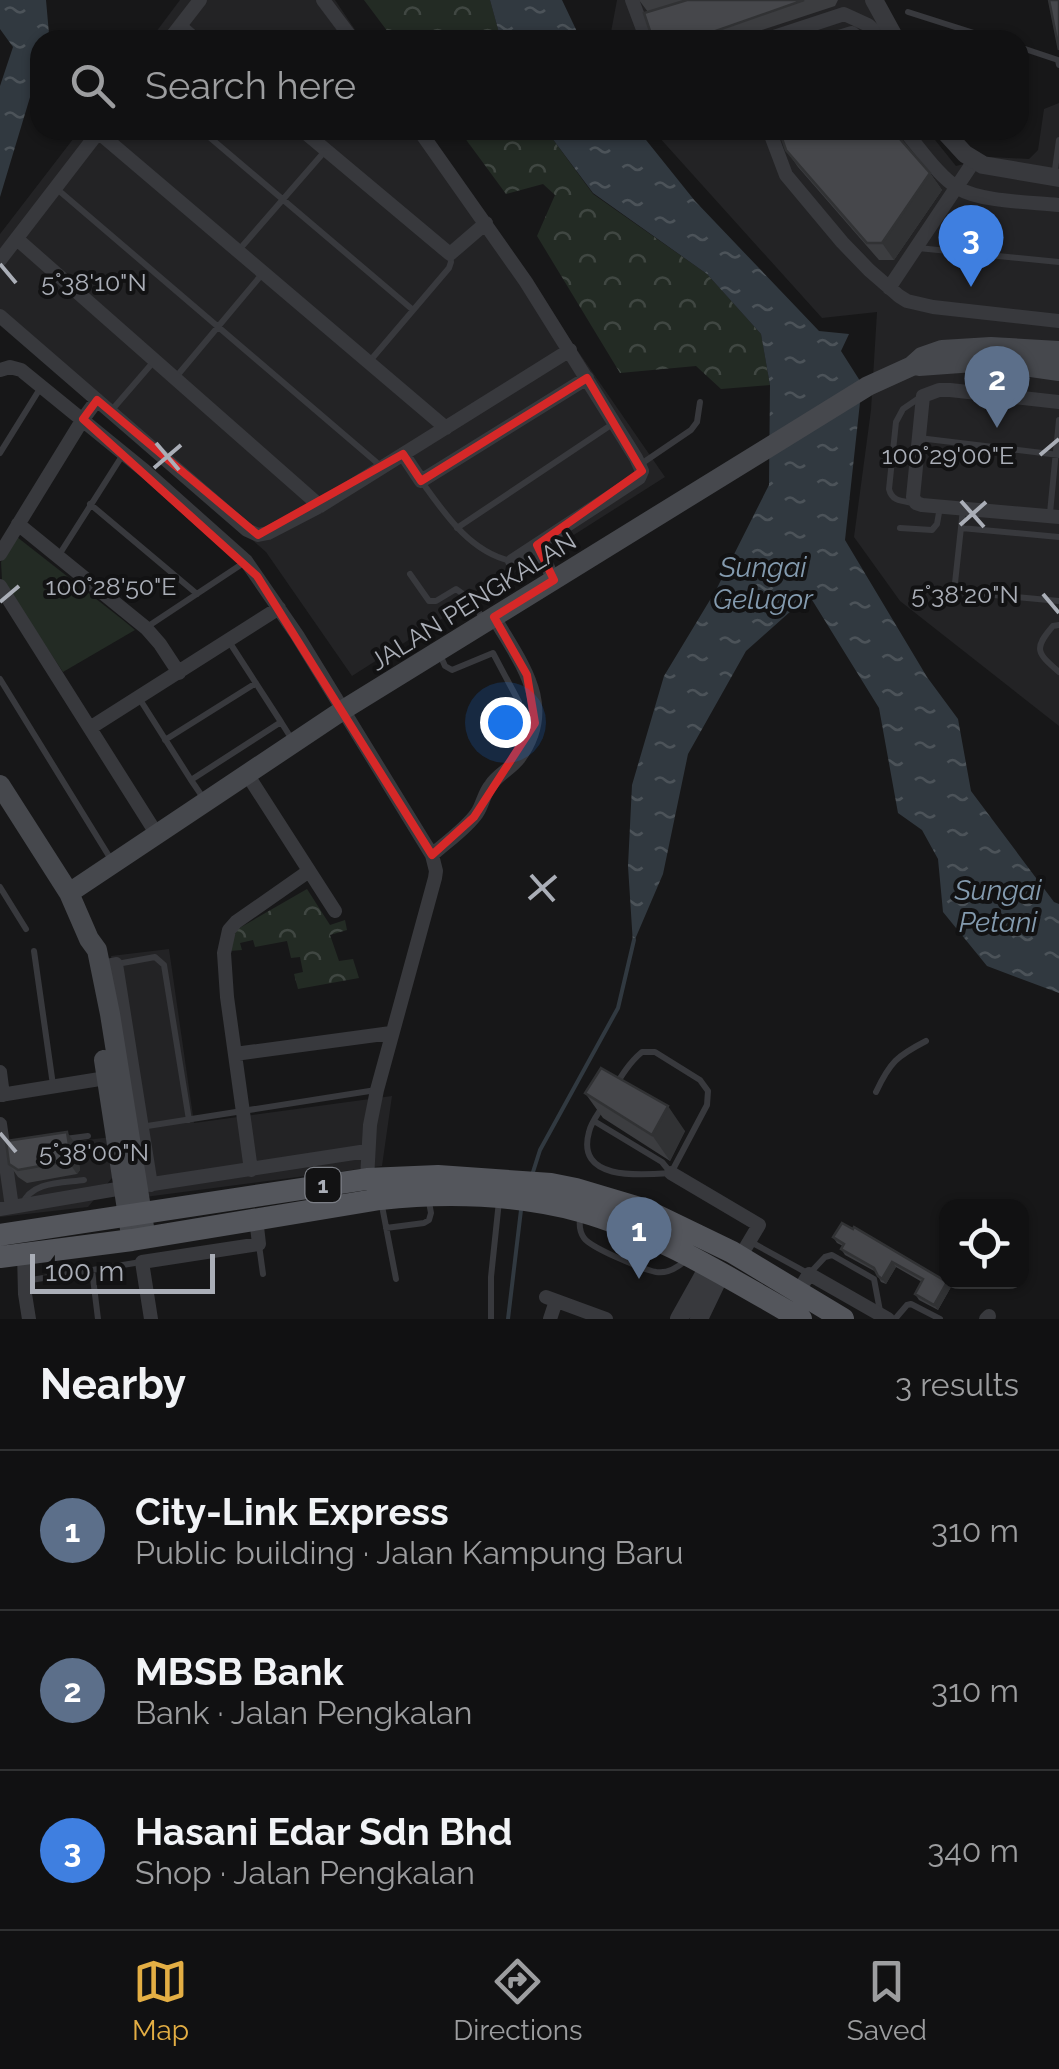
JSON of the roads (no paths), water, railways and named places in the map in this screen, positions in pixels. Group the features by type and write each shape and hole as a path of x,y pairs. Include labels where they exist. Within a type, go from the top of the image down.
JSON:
{"main road":[{"name":"JALAN PENGKALAN","path":"70,893 342,710 868,386 942,350 967,347 1059,351"},
{"name":"JALAN PENGKALAN","path":"912,366 988,361 1059,371"},
{"path":"0,784 70,893 90,940 109,965 135,1128 138,1239"},
{"path":"90,940 89,969 106,1078 138,1187"},
{"name":"1","path":"0,1235 367,1178 438,1176 501,1200"},
{"name":"1","path":"0,1256 138,1239 380,1199 428,1196 501,1200 590,1192 644,1210 721,1260"},
{"name":"1","path":"547,1194 581,1212 721,1260"},
{"path":"721,1260 795,1294 799,1302 843,1319"}],"street":[{"path":"177,30 200,0"},
{"path":"323,0 346,30"},
{"path":"632,0 643,30"},
{"path":"795,30 844,14 852,0"},
{"path":"874,0 890,30"},
{"path":"844,14 874,30"},
{"path":"180,26 185,30"},
{"path":"0,260 92,140"},
{"path":"109,140 446,428"},
{"path":"314,140 450,254 486,223"},
{"path":"427,140 570,350 642,471 639,478 512,562"},
{"path":"773,140 786,174 842,242 908,301 1059,321"},
{"path":"913,140 956,188 980,196 1059,205"},
{"path":"953,140 974,161 1056,178"},
{"path":"889,288 974,161"},
{"path":"17,239 320,506"},
{"path":"0,316 258,535 320,506 570,350"},
{"path":"0,370 21,370 42,386 246,561 432,855 436,871 377,1090 367,1178"},
{"path":"403,454 421,481 587,378"},
{"path":"1054,517 916,503 913,497 923,396 950,390 1059,402"},
{"path":"0,554 82,418 97,400"},
{"path":"18,524 146,628 179,673"},
{"path":"537,545 554,580"},
{"path":"0,586 156,834"},
{"path":"90,728 279,608"},
{"path":"432,855 474,817 491,784 518,760 535,723 535,697 527,675 490,620"},
{"path":"247,774 335,911"},
{"path":"251,1170 224,953 229,930 236,922 309,872"},
{"path":"235,1054 391,1033"},
{"path":"0,1072 2,1095 106,1078"},
{"path":"0,1124 11,1208 368,1151"},
{"path":"672,1173 759,1225 721,1260 679,1319"},
{"path":"152,1319 142,1262 259,1244 256,1218"},
{"path":"24,1253 30,1319"},
{"path":"699,1319 721,1260"},
{"path":"550,1319 551,1299 606,1319"},
{"path":"799,1302 885,1318"}],"lane":[{"path":"908,12 965,30"},
{"path":"1029,51 1058,60 1059,65"},
{"path":"213,140 413,310"},
{"path":"1056,178 1059,140"},
{"path":"238,251 326,150"},
{"path":"56,188 382,467"},
{"path":"916,248 1059,262"},
{"path":"369,362 449,268 450,254"},
{"path":"175,378 264,273"},
{"path":"111,412 155,360"},
{"path":"0,453 42,386"},
{"path":"916,503 897,500 888,489 896,422 903,409 923,396"},
{"path":"640,464 691,430 697,422 700,402"},
{"path":"1054,517 1059,420"},
{"path":"457,528 615,423"},
{"path":"918,438 1058,454"},
{"path":"58,556 124,454"},
{"path":"421,481 457,528 486,552 512,562"},
{"path":"90,504 196,594"},
{"path":"900,528 932,530 940,506"},
{"path":"963,508 955,583 961,592 1059,601"},
{"path":"960,528 1059,537"},
{"path":"146,628 246,561"},
{"path":"410,574 429,601 456,590 490,620"},
{"path":"1059,625 1053,626 1039,646 1042,657 1059,672"},
{"path":"228,640 294,742"},
{"path":"438,652 445,666 452,670 492,653 519,702"},
{"path":"0,679 113,863"},
{"path":"164,740 256,683"},
{"path":"139,698 206,801"},
{"path":"191,780 281,722"},
{"path":"0,887 26,929"},
{"path":"34,952 53,1086"},
{"path":"109,965 156,958 164,965 189,1120"},
{"path":"876,1092 899,1054 926,1040"},
{"path":"642,1052 655,1052 700,1080 708,1091 707,1105 672,1173 611,1173 590,1157 589,1128 631,1062 642,1052"},
{"path":"135,1128 377,1090"},
{"path":"594,1121 662,1162 672,1173"},
{"path":"54,1141 88,1136"},
{"path":"2,1149 20,1146"},
{"path":"11,1208 36,1188 84,1180"},
{"path":"386,1228 424,1224 431,1213 428,1196"},
{"path":"380,1199 396,1279"},
{"path":"491,1319 490,1277 501,1200"},
{"path":"259,1244 263,1274"},
{"path":"721,1260 799,1302 825,1257 832,1255 874,1279 885,1318 911,1304 940,1319"},
{"path":"24,1281 142,1262"},
{"path":"92,1270 98,1319"}],"water":[{"path":"0,0 46,0 49,30 30,30 30,97 0,197 0,86 13,47 0,29"},
{"path":"490,0 562,0 576,30 498,30"},
{"name":"Sungai Petani","path":"553,140 646,140 695,201 819,331 849,334 841,351 862,384 845,540 927,677 958,719 971,791 1059,904 1059,993 987,966 943,912 938,859 922,830 898,813 879,708 809,595 746,651 688,754 663,874 633,944 628,866 632,785 664,676 716,590 769,485 770,385 761,334 707,274 593,193"}],"waterway":[{"name":"Sungai Gelugor","path":"533,1172 540,1150 618,1008 634,940"},
{"name":"Sungai Gelugor","path":"508,1319 521,1210"}],"place":[{"name":"Hasani Edar Sdn Bhd","path":"971,287"},
{"name":"MBSB Bank","path":"997,428"},
{"name":"City-Link Express","path":"639,1279"}]}
